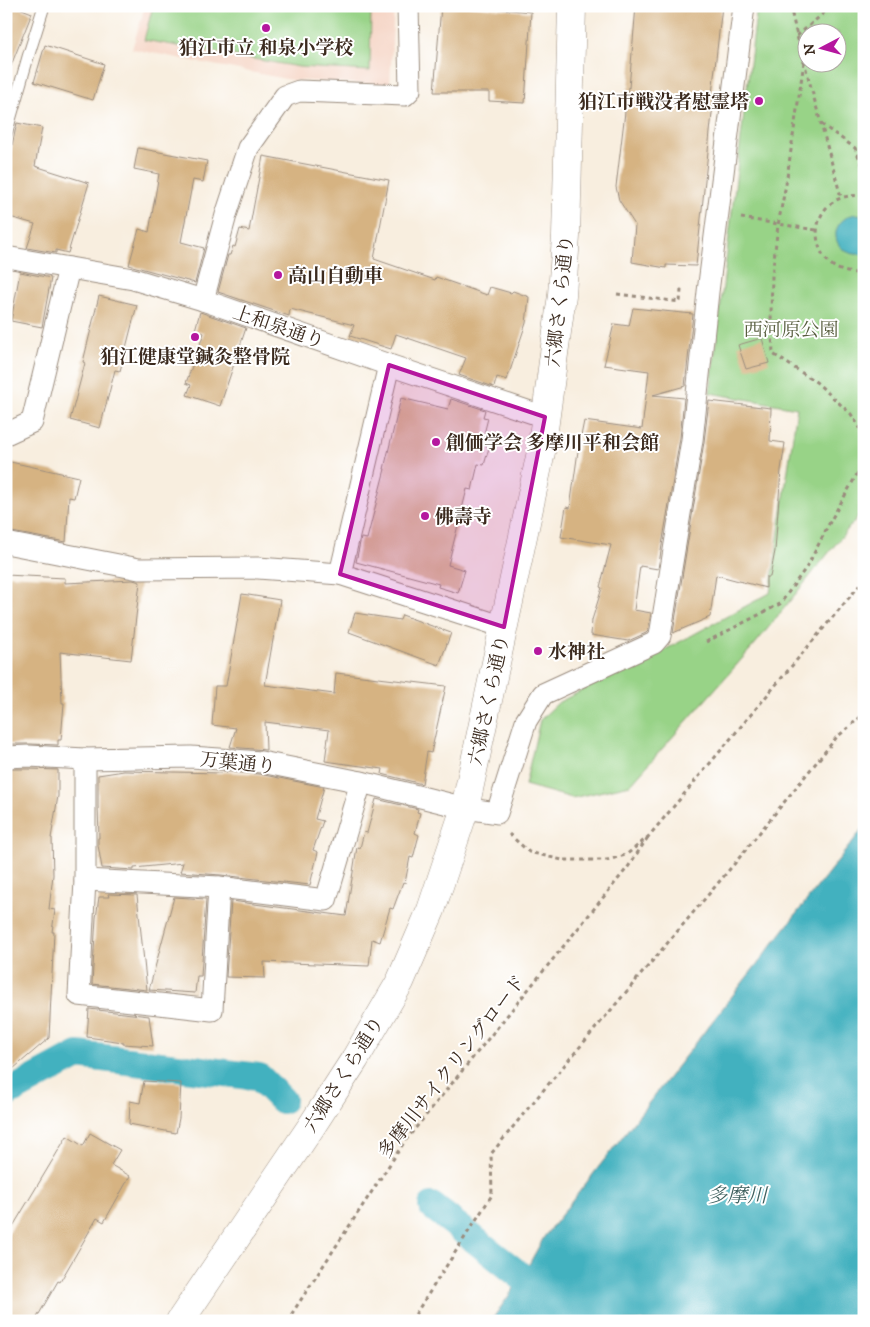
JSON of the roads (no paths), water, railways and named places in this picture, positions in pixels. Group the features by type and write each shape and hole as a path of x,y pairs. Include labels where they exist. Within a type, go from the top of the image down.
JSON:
{"main road":[{"name":"六郷さくら通り","path":"180,1321 311,1127 400,982 431,910 465,808 541,452 562,295 566,236 572,6"}],"street":[{"path":"203,300 226,214 248,148 285,96 299,92 405,95 410,90 408,6"},
{"name":"万葉通り","path":"6,757 191,757 261,762 361,782 465,808 496,813 526,721 543,694 654,643 660,636 692,440 708,292 744,6"},
{"name":"上和泉通り","path":"6,257 133,279 203,300 545,418"},
{"path":"6,434 32,422 70,268"},
{"path":"340,574 390,365"},
{"path":"6,543 139,569 258,568 340,574 504,627"},
{"path":"85,758 85,880 79,995 212,1010 219,887"},
{"path":"85,880 219,887 326,900 361,782"}],"lane":[{"path":"6,134 44,6"}],"water":[{"path":"855,214 864,215 864,254 853,254 845,251 839,245 836,238 839,224 845,218"},
{"name":"多摩川","path":"864,827 864,1321 491,1321 522,1277 544,1237"}],"waterway":[{"path":"6,1094 78,1055 259,1077 282,1100"},
{"path":"432,1206 522,1277"}],"place":[{"name":"狛江市立 和泉小学校","path":"266,28"},
{"name":"狛江市戦没者慰霊塔","path":"759,101"},
{"name":"高山自動車","path":"278,275"},
{"name":"狛江健康堂鍼灸整骨院","path":"195,337"},
{"name":"創価学会 多摩川平和会館","path":"436,442"},
{"name":"佛壽寺","path":"425,516"},
{"name":"水神社","path":"538,651"}],"park label":[{"name":"西河原公園","path":"791,329"}]}
